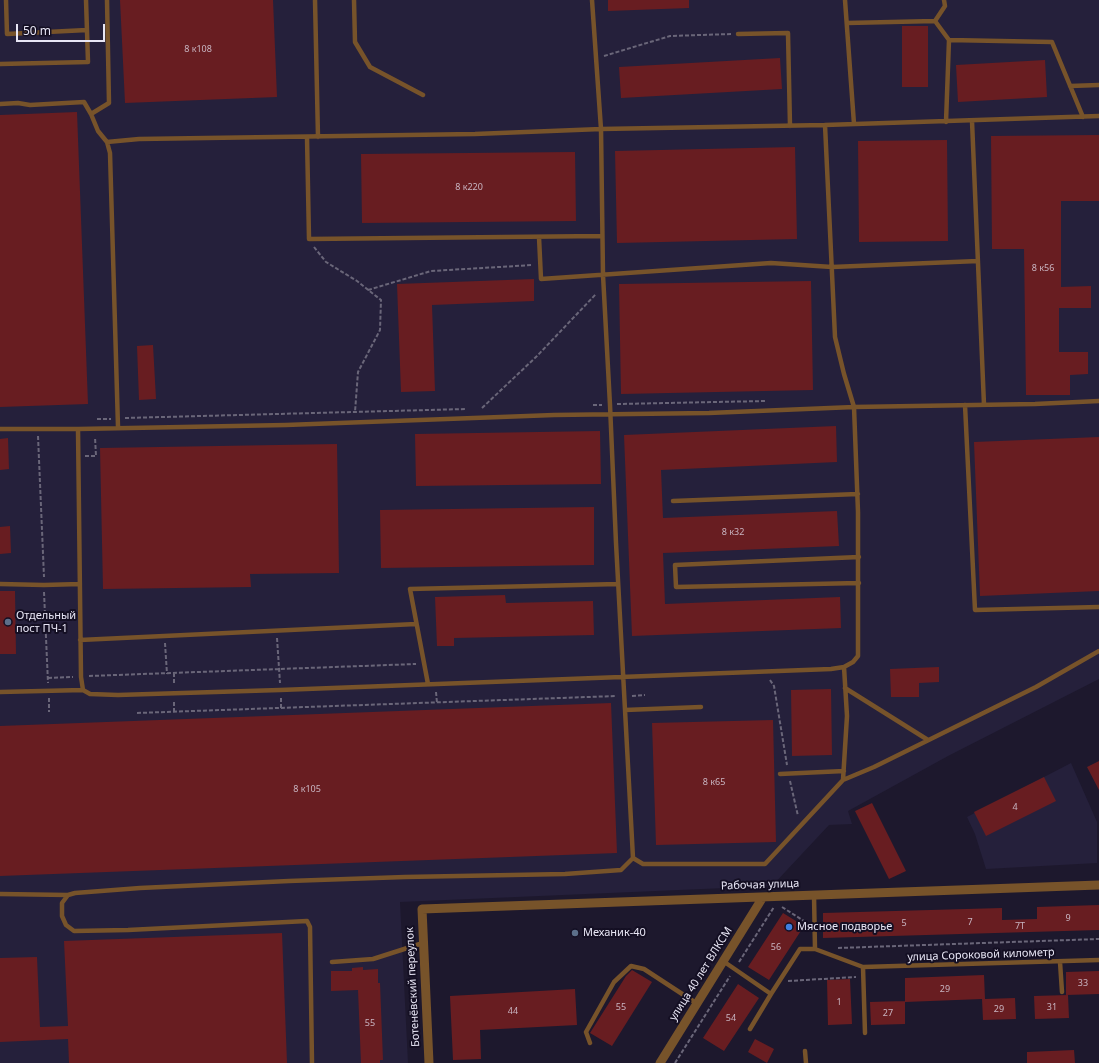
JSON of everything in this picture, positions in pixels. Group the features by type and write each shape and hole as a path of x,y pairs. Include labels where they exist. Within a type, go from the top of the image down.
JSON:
{"street":[{"name":"Рабочая улица","path":"422,909 1099,885"},
{"name":"улица 40 лет ВЛКСМ","path":"660,1063 763,897"},
{"name":"Ботенёвский переулок","path":"422,909 429,1063"}],"lane":[{"path":"6,0 7,34 87,30"},
{"path":"0,64 88,62 86,0"},
{"path":"91,114 109,103 107,0"},
{"path":"314,0 318,136"},
{"path":"354,0 354,42 370,67 423,94"},
{"path":"0,894 68,895 75,893 140,888 289,881 565,874 621,870 633,858 603,275 601,130 592,0"},
{"path":"845,0 854,124"},
{"path":"935,21 945,6 944,0"},
{"path":"847,23 935,21"},
{"path":"935,21 949,40 946,122"},
{"path":"738,34 788,33 790,126"},
{"path":"949,40 1052,42 1083,117"},
{"path":"1070,86 1099,85"},
{"path":"0,104 18,103 30,105 84,102 98,131 107,142 110,153 118,427"},
{"path":"107,142 139,139 468,134 946,122 1099,116"},
{"path":"972,121 984,405"},
{"path":"0,692 83,690 90,694 118,695 280,690 831,669 844,667 853,662 858,656 859,583 858,494 854,407 835,337 826,125"},
{"path":"307,137 309,239 602,236"},
{"path":"539,237 541,279 771,263 832,267 978,261"},
{"path":"0,429 78,429 611,414 710,413 854,407 1099,401"},
{"path":"965,405 974,610 1099,607"},
{"path":"78,429 80,640 81,677 83,690"},
{"path":"673,500 858,494"},
{"path":"858,557 675,565 676,587 859,583"},
{"path":"0,584 80,584"},
{"path":"428,684 410,590 618,584"},
{"path":"80,640 416,624"},
{"path":"633,858 643,864 765,864 843,780 874,767 1036,687 1099,651"},
{"path":"843,780 847,716 844,667"},
{"path":"845,688 928,740"},
{"path":"625,710 701,707"},
{"path":"780,774 844,771"},
{"path":"68,895 62,903 62,916 66,925 74,931 128,930 307,921 310,927 312,1063"},
{"path":"814,895 815,949"},
{"path":"332,962 373,960 423,943"},
{"path":"750,1029 800,949 815,949 864,967 865,1032"},
{"name":"улица Сороковой километр","path":"864,967 1099,960"},
{"path":"723,961 771,994"},
{"path":"1060,962 1062,992"},
{"path":"590,1043 586,1032 614,982 631,966 644,969 696,1003"},
{"path":"805,1051 806,1063"}],"path":[{"path":"596,58 670,36 738,34"},
{"path":"309,239 326,262 357,281 380,300 380,330 358,372 354,422"},
{"path":"368,290 431,271 540,265"},
{"path":"482,408 537,356 604,286"},
{"path":"37,429 50,712"},
{"path":"276,631 281,708"},
{"path":"164,636 167,674"},
{"path":"48,678 424,664"},
{"path":"766,672 774,686 788,774 800,827"},
{"path":"435,684 437,703"},
{"path":"137,713 645,695"},
{"path":"815,949 1099,939"},
{"path":"779,982 864,976"}],"shaded area":[{"path":"0,0 1099,0 1099,679 948,756 848,811 852,824 829,825 772,886 400,902 408,1063 0,1063"},
{"path":"1071,763 1097,822 1097,863 986,869 975,834 967,817"}],"building":[{"path":"120,0 273,0 277,97 125,103"},
{"path":"608,0 689,0 689,8 608,11"},
{"path":"902,26 928,26 928,87 902,87"},
{"path":"780,58 782,89 621,98 619,67"},
{"path":"1045,60 1047,97 958,102 956,65"},
{"path":"77,112 88,404 0,407 0,115"},
{"path":"1099,135 1099,201 1061,201 1061,287 1091,286 1091,308 1059,308 1059,352 1088,352 1088,374 1070,375 1070,395 1026,395 1024,249 992,249 991,136"},
{"path":"947,140 948,241 859,242 858,141"},
{"path":"795,147 797,239 617,243 615,151"},
{"path":"575,152 576,221 362,223 361,154"},
{"path":"534,279 534,301 432,305 435,391 401,392 397,284"},
{"path":"811,281 813,390 621,394 619,284"},
{"path":"153,345 156,399 139,400 137,346"},
{"path":"836,426 837,462 661,470 663,518 837,511 839,546 663,553 665,604 840,597 841,628 632,636 624,435"},
{"path":"600,431 601,484 416,486 415,434"},
{"path":"1099,437 1099,591 980,596 974,442"},
{"path":"8,438 9,469 0,470 0,439"},
{"path":"337,444 339,573 250,574 251,587 103,589 100,448"},
{"path":"594,507 594,565 381,568 380,510"},
{"path":"10,526 11,553 0,554 0,527"},
{"name":"Отдельный пост ПЧ-1","path":"0,591 15,591 16,654 0,654"},
{"path":"505,595 506,603 593,601 594,635 454,638 454,646 437,646 435,597"},
{"path":"939,667 939,682 919,683 919,697 891,697 890,669"},
{"path":"831,689 832,755 792,756 791,690"},
{"path":"611,703 617,853 0,876 0,726"},
{"path":"773,720 776,842 656,845 652,723"},
{"path":"1099,761 1099,790 1087,767"},
{"path":"1044,777 1056,801 986,836 974,812"},
{"path":"872,803 906,871 889,879 855,811"},
{"path":"1099,905 1099,930 823,938 823,913 1002,908 1002,920 1037,919 1037,907"},
{"path":"783,913 804,926 769,980 748,967"},
{"path":"282,933 287,1063 69,1063 68,1039 0,1042 0,958 37,957 40,1027 68,1026 64,941"},
{"path":"363,967 363,970 378,969 378,983 380,983 383,1060 380,1060 380,1063 361,1063 358,990 331,991 331,971 352,971 352,968"},
{"path":"632,970 652,982 612,1046 590,1033 626,976"},
{"path":"1099,971 1099,994 1066,995 1066,972"},
{"path":"984,975 985,999 1015,998 1016,1019 983,1020 982,999 905,1002 905,978"},
{"path":"850,979 852,1024 828,1025 827,980"},
{"path":"738,984 759,998 724,1051 703,1038"},
{"path":"575,989 577,1025 480,1030 481,1059 453,1060 450,996"},
{"path":"1068,995 1069,1018 1035,1019 1034,996"},
{"path":"905,1001 905,1024 871,1025 870,1002"},
{"path":"755,1039 774,1049 767,1063 748,1052"},
{"path":"1074,1050 1075,1063 1027,1063 1027,1052"}],"place":[{"name":"Отдельный пост ПЧ-1","path":"8,622"},
{"name":"Мясное подворье","path":"789,927"},
{"name":"Механик-40","path":"575,933"}]}
